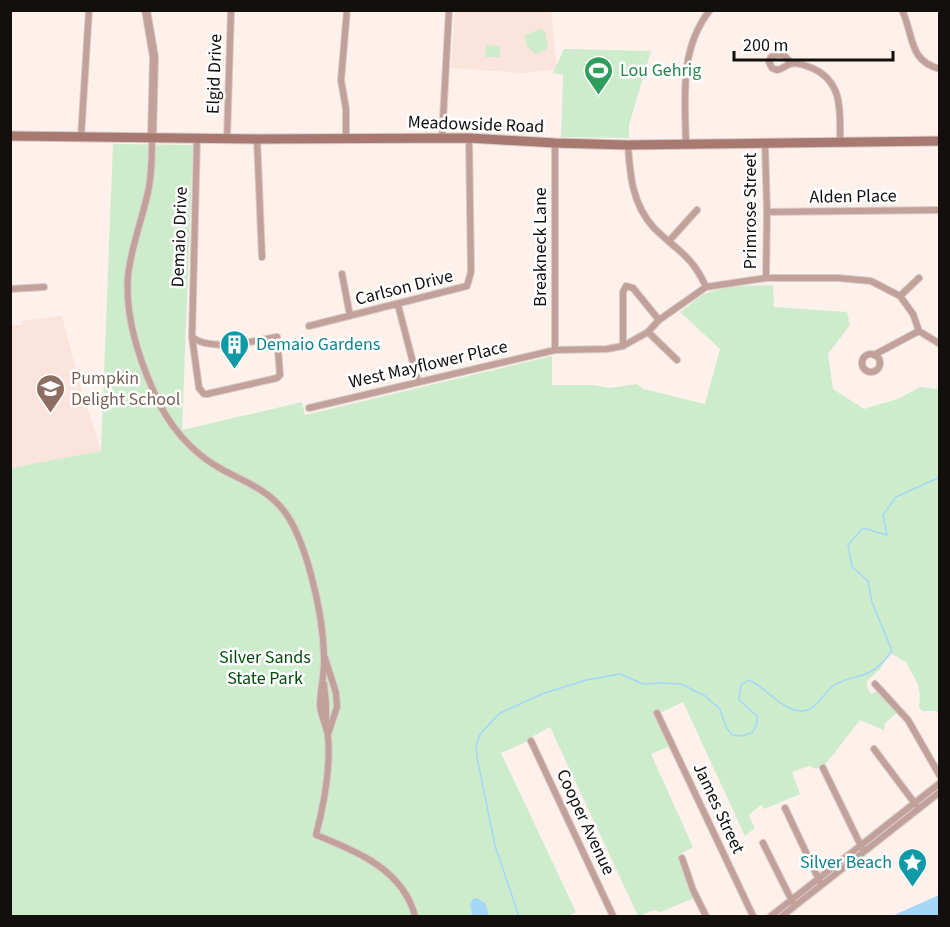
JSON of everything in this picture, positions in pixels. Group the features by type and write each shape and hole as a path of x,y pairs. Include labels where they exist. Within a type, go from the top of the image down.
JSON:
{"main road":[{"name":"Meadowside Road","path":"10,135 257,139 469,138 628,145 939,141"}],"street":[{"path":"81,137 88,10"},
{"path":"146,10 154,57 150,183 133,246 128,278 130,313 143,363 163,411 184,440 204,458 266,493 292,520 303,544 320,620 324,657 322,681 326,703 325,725 328,736"},
{"name":"Elgid Drive","path":"227,138 231,10"},
{"path":"346,138 346,109 341,80 347,10"},
{"path":"442,138 449,10"},
{"path":"686,144 685,76 687,62 698,30 710,10"},
{"path":"902,10 919,57 928,65 939,69"},
{"path":"790,63 815,69 824,75 834,87 839,100 840,142"},
{"name":"Demaio Drive","path":"192,337 198,342 232,344 277,337 281,370 277,378 204,394 199,388 192,337 197,138"},
{"name":"Carlson Drive","path":"309,326 466,286 471,272 469,138"},
{"path":"257,139 262,257"},
{"name":"Breakneck Lane","path":"555,143 555,350"},
{"name":"Primrose Street","path":"765,143 766,278"},
{"path":"628,145 631,183 637,201 652,226 687,256 699,272 706,287"},
{"path":"669,241 697,210"},
{"name":"Alden Place","path":"767,212 939,210"},
{"path":"342,274 350,316"},
{"path":"659,320 633,288 626,285 623,292 623,346 648,332 659,320 706,287 766,278 863,279 885,286 900,296 913,314 919,331 939,344"},
{"path":"900,296 919,278"},
{"path":"10,289 44,287"},
{"path":"398,305 418,382"},
{"path":"874,355 919,331"},
{"path":"648,332 664,350 677,360"},
{"name":"West Mayflower Place","path":"309,408 555,350 607,349 623,346"},
{"path":"324,657 336,693 337,707 328,736 325,792 316,835 364,856 393,878 406,892 415,916"},
{"path":"875,684 908,720 939,776"},
{"name":"James Street","path":"657,713 753,916"},
{"name":"Cooper Avenue","path":"531,741 613,916"},
{"path":"874,749 916,805"},
{"path":"823,768 862,849"},
{"path":"782,916 794,903 916,805 939,783"},
{"path":"916,805 939,792"},
{"path":"785,808 820,882"},
{"path":"764,843 794,903"},
{"path":"682,858 693,890 706,916"},
{"path":"771,916 794,903"}],"shaded area":[{"path":"455,11 551,11 557,69 523,73 451,68"},
{"name":"Pumpkin Delight School","path":"62,316 78,378 101,451 11,468 11,325 22,325 22,321"}],"green space":[{"path":"541,29 545,31 548,47 536,54 527,47 525,35"},
{"path":"486,45 500,46 500,57 485,57"},
{"path":"564,49 651,51 629,125 629,138 561,137 563,75 553,73"},
{"name":"Silver Sands State Park","path":"113,144 193,145 182,430 302,402 305,415 552,356 552,385 593,385 610,388 637,384 644,389 705,404 720,349 680,312 700,297 707,293 740,286 773,285 774,307 847,312 850,325 828,354 833,389 864,409 898,399 920,387 939,389 939,713 923,711 919,708 918,684 906,662 890,653 880,669 867,681 871,694 876,691 897,713 885,723 884,730 860,720 825,765 816,769 809,766 792,772 800,794 764,809 761,805 752,812 749,816 755,828 745,836 683,702 656,715 670,746 651,754 693,847 682,853 680,861 694,898 661,912 654,910 638,916 550,727 528,741 501,753 576,912 567,916 11,916 11,468 101,451"}],"water":[{"path":"939,895 939,916 892,916"},
{"path":"476,898 485,903 489,916 472,916 470,904"}],"waterway":[{"path":"519,916 495,846 476,747 480,734 500,713 542,694 586,680 620,674 643,684 681,684 705,696 720,709 726,727 732,735 742,736 753,732 757,723 757,716 739,700 741,685 749,680 794,710 810,709 833,686 872,671 892,651 872,602 868,581 852,567 848,545 863,528 887,535 883,515 896,497 940,477"}],"place":[{"name":"Lou Gehrig","path":"599,96"},
{"name":"Demaio Gardens","path":"235,370"},
{"name":"Pumpkin Delight School","path":"50,414"},
{"name":"Silver Beach","path":"913,888"}]}
